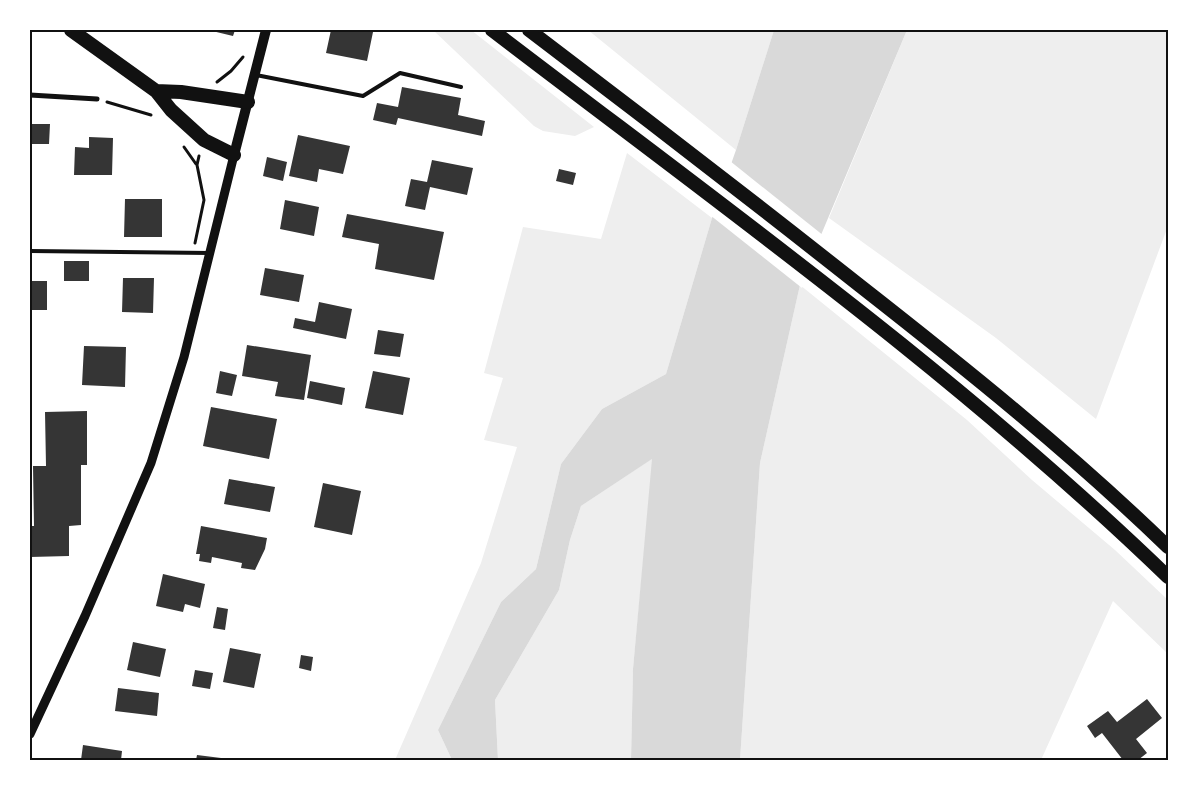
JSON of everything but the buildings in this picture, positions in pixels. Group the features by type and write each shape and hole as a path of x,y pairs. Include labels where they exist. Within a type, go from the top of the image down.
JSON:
{"highway":[{"path":"71,30 156,91 171,110 204,140 234,155"},
{"path":"492,30 795,260 936,372 1112,523 1168,577"},
{"path":"529,30 800,238 942,350 1126,506 1168,547"},
{"path":"156,91 181,92 248,102"}],"main road":[{"path":"234,155 266,30"}],"street":[{"path":"30,95 97,99"},
{"path":"30,734 85,616 151,463 184,357 234,155"}],"lane":[{"path":"254,75 364,96 400,73 462,87"},
{"path":"30,252 210,253"}],"path":[{"path":"214,96 218,80 231,70 242,57 245,48"},
{"path":"97,99 149,113 156,119"},
{"path":"197,165 204,140"},
{"path":"182,144 197,165 204,200 193,253"}],"shaded area":[{"path":"433,30 471,30 594,127 575,136 543,131 534,126"},
{"path":"588,30 774,30 736,150"},
{"path":"774,30 907,30 800,285 760,463 740,760 631,760 633,669 652,459 581,506 570,540 559,590 495,700 498,760 452,760 438,730 501,602 536,569 561,464 602,409 666,374 712,218"},
{"path":"907,30 1168,30 1168,226 1096,419 996,338 829,218"},
{"path":"627,153 712,218 666,374 602,409 561,464 536,569 501,602 438,730 452,760 395,760 481,563 517,447 484,440 503,378 484,373 523,227 601,239"},
{"path":"800,285 967,420 1032,480 1115,550 1168,600 1168,654 1113,601 1041,760 740,760 760,463"},
{"path":"653,458 633,669 631,760 498,760 495,700 559,590 570,540 581,506"}],"pier":[{"path":"730,161 824,236 802,288 710,215"}]}
